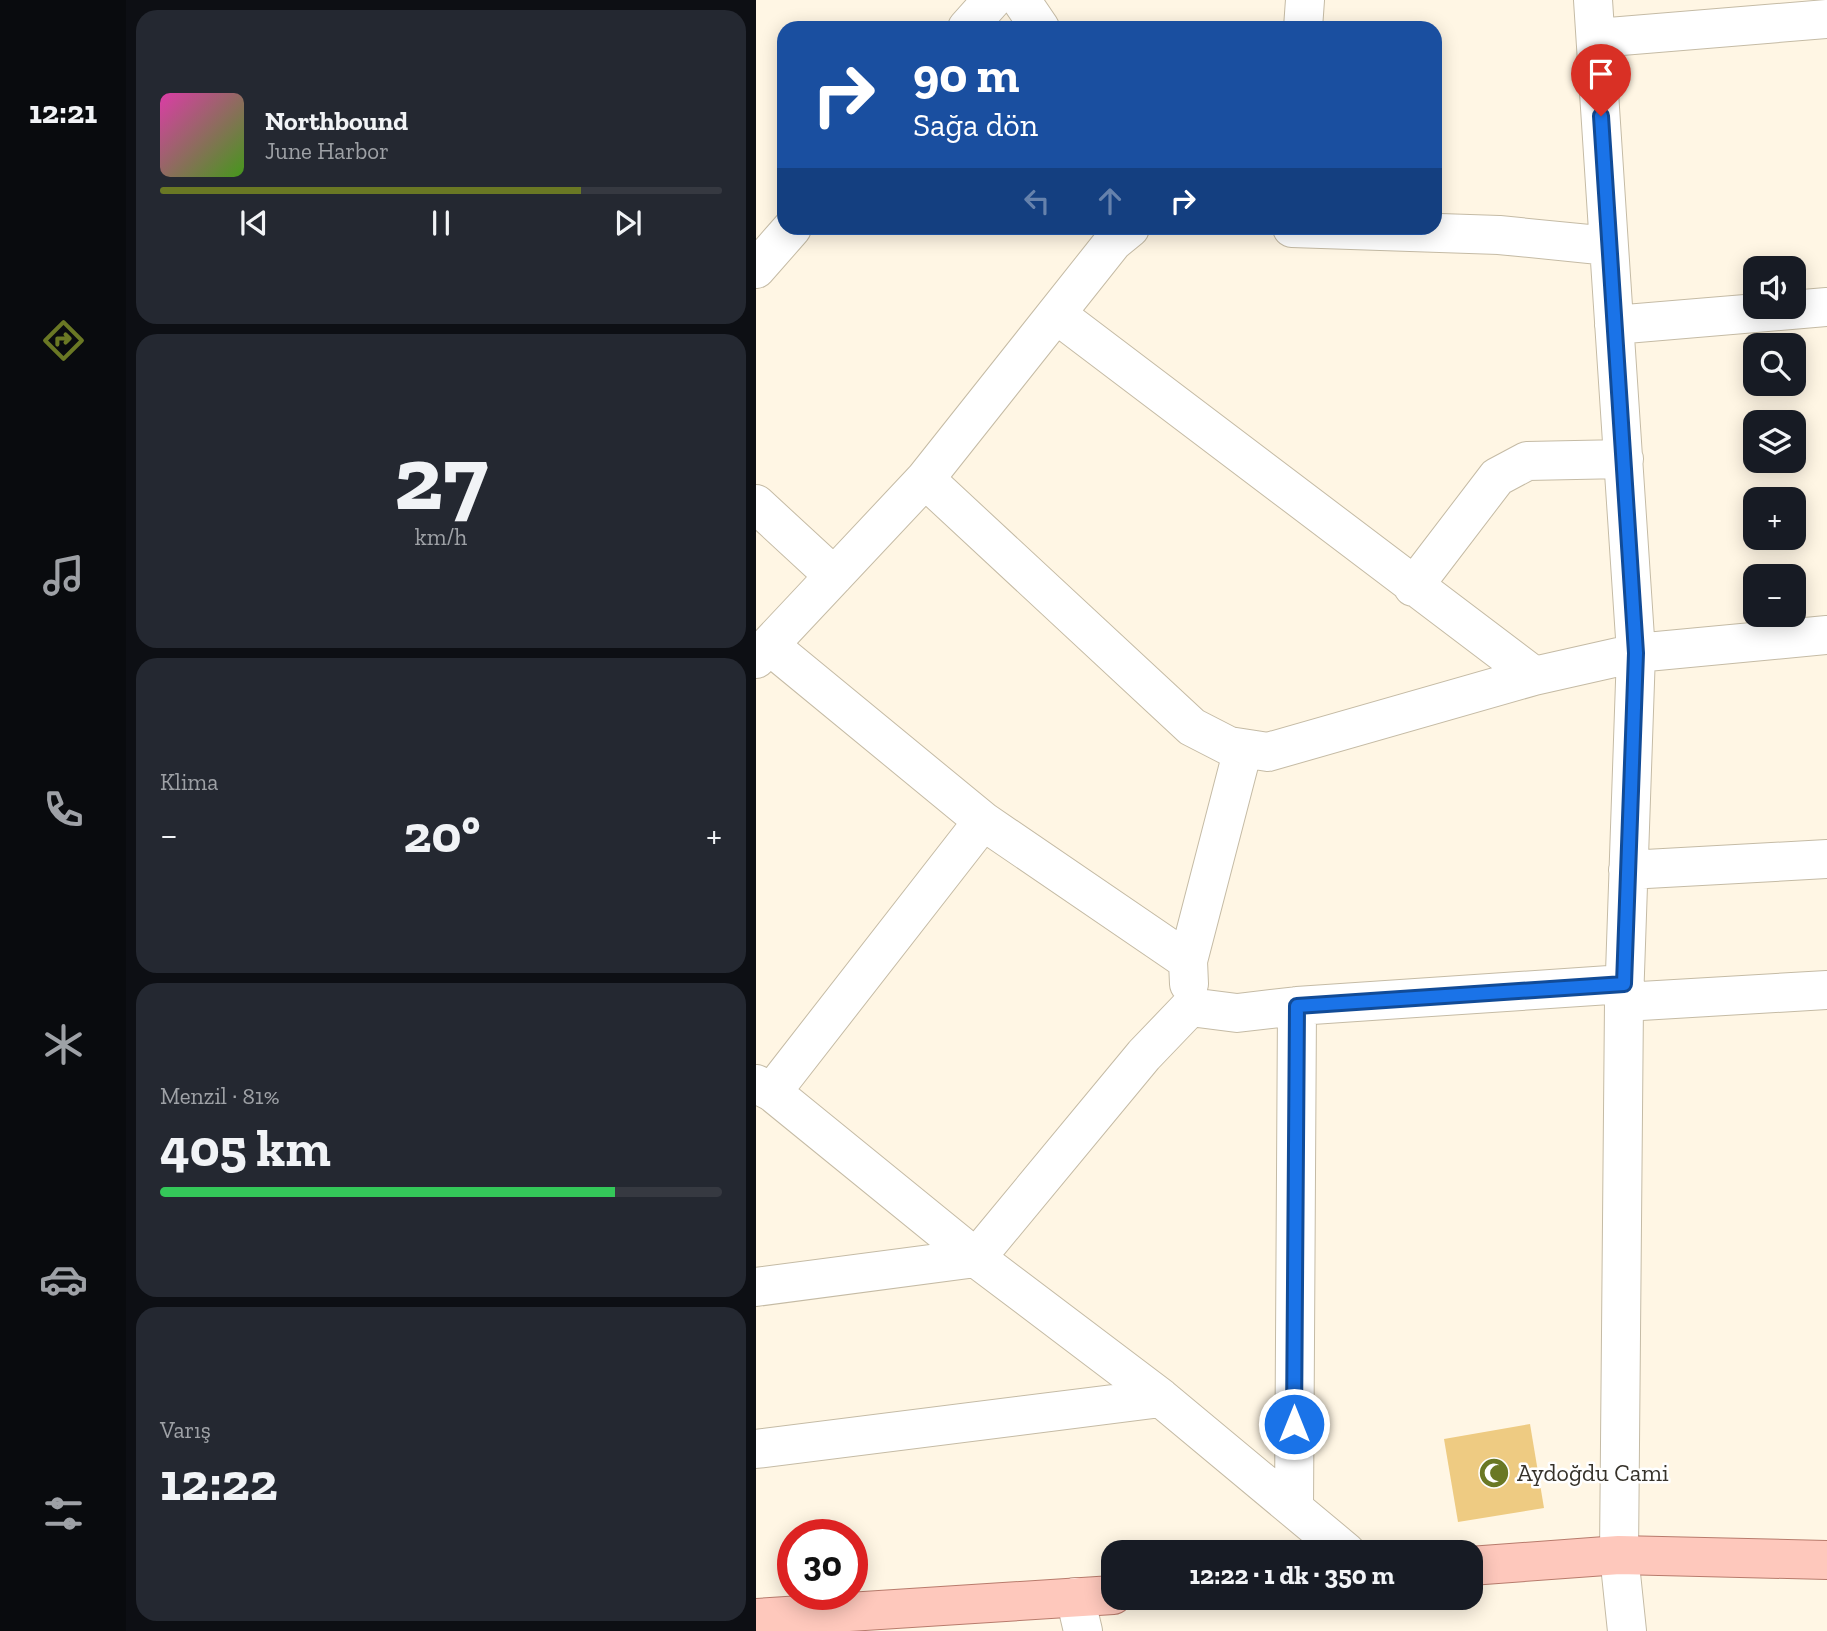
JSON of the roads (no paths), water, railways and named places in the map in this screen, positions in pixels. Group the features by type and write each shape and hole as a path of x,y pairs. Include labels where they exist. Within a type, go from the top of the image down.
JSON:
{"main road":[{"path":"1483,1565 1619,1555 1827,1560"},
{"path":"756,1618 796,1623 1079,1614 1101,1602"}],"street":[{"path":"973,21 992,0"},
{"path":"1021,0 1036,21"},
{"path":"1304,21 1305,0"},
{"path":"1594,0 1636,653 1624,993 1619,1555 1627,1631"},
{"path":"1597,38 1827,19"},
{"path":"1442,232 1499,234 1609,246"},
{"path":"756,269 786,235"},
{"path":"1122,235 1113,242 925,479 762,652 983,821 1188,961"},
{"path":"1614,325 1827,307"},
{"path":"1056,314 1413,587 1534,676"},
{"path":"1413,587 1497,477 1527,461 1624,459"},
{"path":"925,479 1192,727 1229,746 1243,749 1268,752 1534,676 1636,653 1827,635"},
{"path":"756,504 834,576"},
{"path":"756,1287 976,1258 1144,1055 1190,1007 1188,961 1243,749"},
{"path":"983,821 764,1088 976,1258 1161,1398 1332,1540"},
{"path":"1628,870 1827,859"},
{"path":"1190,1007 1237,1013 1297,1006 1624,993 1827,990"},
{"path":"1294,1507 1297,1006"},
{"path":"756,1449 1161,1398"}],"place":[{"name":"Aydoğdu Cami","path":"1494,1473"}]}
